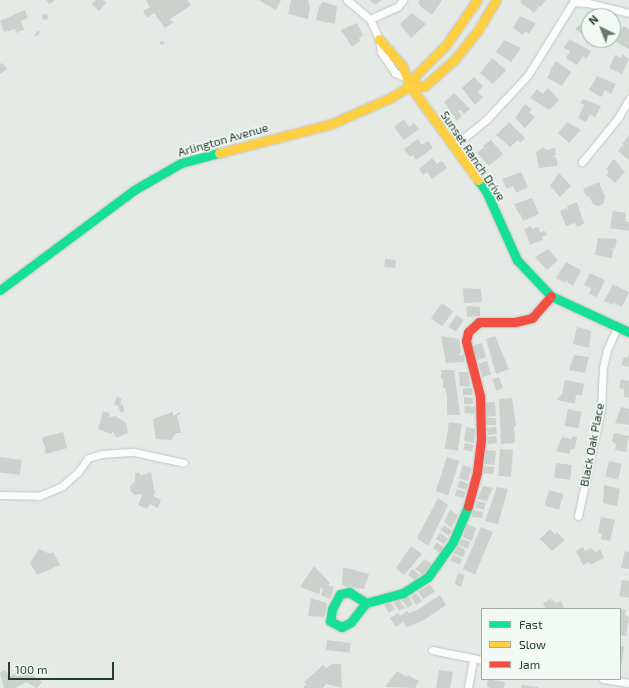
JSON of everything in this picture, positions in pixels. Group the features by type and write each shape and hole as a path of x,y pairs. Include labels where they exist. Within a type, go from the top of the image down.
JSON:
{"street":[{"name":"Sunset Ranch Drive","path":"348,0 370,19 379,39 402,65 405,77 410,86 454,146 492,202 517,260 551,296 617,328 629,332"},
{"path":"370,19 397,7 403,0"},
{"name":"Arlington Avenue","path":"410,86 416,75 446,45 477,0"},
{"name":"Arlington Avenue","path":"0,290 134,190 164,171 205,155 343,120 379,104 410,86 425,86 450,64 478,30 496,0"},
{"path":"454,146 487,118 528,75 573,2 588,3 629,13"},
{"path":"582,162 618,118 629,100"},
{"path":"366,603 403,593 428,577 454,542 468,506 481,439 480,396 466,341 468,332 479,322 515,322 532,318 551,296"},
{"name":"Black Oak Place","path":"578,516 601,409 603,367 607,350 617,328"},
{"path":"0,495 39,496 62,486 78,472 88,458 112,452 134,452 184,463"},
{"path":"432,650 481,660"},
{"path":"468,688 473,659"},
{"path":"609,680 629,683"}],"building":[{"path":"46,0 55,0 50,4"},
{"path":"96,0 103,0 106,3 99,11 92,4"},
{"path":"146,0 187,0 191,5 169,20 174,22 165,28 154,13 147,18 143,11 150,7"},
{"path":"259,0 281,0 276,10"},
{"path":"291,0 308,0 310,7 308,19 288,14"},
{"path":"370,0 382,0 375,5"},
{"path":"420,0 442,0 432,15 421,7 418,2"},
{"path":"522,0 546,0 540,7 536,4 538,7 534,13 520,2"},
{"path":"323,2 337,6 335,24 316,20 319,7"},
{"path":"25,10 28,18 21,21 24,30 16,33 15,29 4,32 0,21"},
{"path":"412,13 426,24 411,38 400,24"},
{"path":"45,14 48,17 45,20 42,17"},
{"path":"520,16 536,23 529,34 525,31 523,35 513,28"},
{"path":"357,23 363,35 359,39 360,41 352,47 341,30"},
{"path":"581,23 581,33 575,29"},
{"path":"623,26 629,29 629,49 621,45 621,31"},
{"path":"38,30 40,32 36,37 34,36"},
{"path":"569,39 581,46 581,48 586,48 591,51 586,59 583,56 577,65 566,58 570,51 564,48"},
{"path":"504,40 521,48 511,62 496,52"},
{"path":"160,41 164,41 164,45 160,45"},
{"path":"622,54 629,59 622,74 609,68 615,55 621,58"},
{"path":"492,58 506,70 499,78 495,75 498,78 493,84 480,73"},
{"path":"556,61 571,72 562,86 547,78 551,71 555,72 550,70"},
{"path":"2,63 7,69 0,74 0,64"},
{"path":"597,76 616,84 611,94 605,90 601,97 589,90"},
{"path":"474,77 483,86 478,92 483,97 475,105 462,88"},
{"path":"548,88 559,100 549,110 530,98 537,89 543,94"},
{"path":"454,93 470,109 464,114 460,110 458,111 462,116 457,121 444,102"},
{"path":"583,99 601,106 595,118 590,114 586,122 578,118 584,105 580,103"},
{"path":"525,104 532,109 529,112 535,117 525,128 515,118"},
{"path":"404,119 409,127 414,123 419,129 404,140 394,127"},
{"path":"509,122 525,138 520,143 518,140 510,147 496,135"},
{"path":"567,122 581,130 569,143 558,133"},
{"path":"629,135 629,160 618,151 622,146 626,147 622,144"},
{"path":"418,139 422,145 428,141 433,148 416,160 413,155 410,157 404,149"},
{"path":"491,140 503,154 489,166 477,153 483,148 486,150 483,146"},
{"path":"544,147 546,150 555,148 556,155 552,157 556,157 558,166 539,168 536,152"},
{"path":"432,158 437,164 442,161 447,168 432,179 427,172 423,175 419,169"},
{"path":"614,159 625,172 615,183 606,175 609,172 606,169"},
{"path":"521,172 528,187 516,193 513,186 507,189 502,179"},
{"path":"559,173 571,186 560,197 550,186"},
{"path":"599,182 605,197 603,204 598,206 593,204 583,189"},
{"path":"532,198 539,214 523,221 520,214 523,212 519,214 514,204"},
{"path":"577,202 584,224 577,227 575,223 566,226 560,211 566,208 569,211 567,206"},
{"path":"613,211 626,213 625,221 629,222 629,231 610,228"},
{"path":"531,226 532,229 538,227 540,232 545,231 547,235 542,237 543,240 530,245 524,229"},
{"path":"598,238 617,239 615,249 610,248 613,250 612,258 595,255"},
{"path":"548,249 558,260 547,270 535,257"},
{"path":"385,259 396,260 395,268 384,267"},
{"path":"566,262 581,270 573,286 567,282 567,278 565,283 556,278"},
{"path":"590,273 605,280 597,297 589,294 591,288 584,285"},
{"path":"613,284 629,292 622,307 615,304 615,300 613,305 604,301"},
{"path":"463,288 481,289 482,302 464,303"},
{"path":"442,303 453,311 442,327 431,318"},
{"path":"466,307 480,307 480,316 467,317"},
{"path":"456,315 464,320 456,332 449,327"},
{"path":"577,327 591,331 589,348 573,344"},
{"path":"441,336 459,339 461,353 457,355 464,355 464,362 446,363"},
{"path":"495,336 509,369 496,374 486,339"},
{"path":"482,343 486,357 477,360 472,346"},
{"path":"574,355 589,357 585,373 569,370"},
{"path":"628,355 629,367 621,365 624,357 627,358"},
{"path":"487,361 491,374 482,377 478,364"},
{"path":"441,370 454,370 460,415 447,415 447,397 445,388 443,388 443,379 441,379"},
{"path":"459,372 468,372 470,387 460,386"},
{"path":"499,377 503,388 497,391 492,379"},
{"path":"621,379 629,381 629,398 624,397 624,389 619,388"},
{"path":"565,380 584,384 582,395 576,395 575,404 557,400 562,394"},
{"path":"463,388 472,388 472,395 463,395"},
{"path":"117,396 122,399 120,405 122,404 125,411 121,413 118,406 114,404"},
{"path":"464,397 473,398 473,404 464,404"},
{"path":"512,398 516,425 514,427 515,443 501,444 499,399"},
{"path":"495,402 496,416 486,417 485,403"},
{"path":"465,406 475,407 474,414 464,413"},
{"path":"621,407 629,409 629,425 615,423"},
{"path":"568,409 582,412 578,429 564,426"},
{"path":"103,411 110,413 109,417 116,416 126,423 128,433 116,438 113,431 111,434 98,429"},
{"path":"173,412 173,416 180,412 180,415 177,415 181,433 176,433 171,440 156,439 153,419"},
{"path":"486,418 496,418 496,425 486,425"},
{"path":"449,422 462,424 458,451 445,449"},
{"path":"466,427 475,429 474,443 464,441"},
{"path":"496,427 497,434 488,435 487,428"},
{"path":"63,432 67,448 46,454 44,450 46,449 42,440 43,437"},
{"path":"614,433 629,436 626,452 615,450 616,445 612,441"},
{"path":"496,436 497,443 488,444 487,437"},
{"path":"572,436 577,437 575,448 570,450 570,454 556,451 562,437 572,439"},
{"path":"465,443 474,445 472,452 463,450"},
{"path":"500,449 513,450 511,477 498,476"},
{"path":"486,450 496,451 494,465 485,464"},
{"path":"0,457 22,460 20,475 0,472"},
{"path":"447,457 459,461 448,495 436,491"},
{"path":"609,461 622,464 618,480 605,477"},
{"path":"556,463 572,465 570,480 554,478"},
{"path":"463,465 472,468 467,481 459,478"},
{"path":"484,466 494,467 493,474 483,473"},
{"path":"151,472 155,493 153,496 161,500 158,508 150,504 147,509 138,505 143,494 135,495 131,492 130,486 135,482 135,473 140,473 140,476"},
{"path":"460,480 468,484 466,490 457,487"},
{"path":"604,485 620,489 617,506 603,503"},
{"path":"483,486 493,488 487,501 477,499"},
{"path":"497,487 508,489 498,524 485,521"},
{"path":"457,489 466,492 463,498 455,496"},
{"path":"549,490 563,494 559,510 545,505"},
{"path":"438,498 448,505 428,546 417,538"},
{"path":"477,501 486,503 484,510 475,508"},
{"path":"450,510 458,515 451,528 444,522"},
{"path":"473,510 483,512 482,518 472,517"},
{"path":"601,517 615,520 610,541 601,539 602,534 598,533"},
{"path":"467,524 476,528 472,541 463,537"},
{"path":"444,525 452,531 448,536 440,530"},
{"path":"481,527 493,532 475,574 463,569"},
{"path":"550,529 555,534 557,532 565,540 552,551 540,539"},
{"path":"440,533 448,539 444,544 436,539"},
{"path":"462,539 470,542 468,549 459,545"},
{"path":"437,542 444,548 440,553 433,548"},
{"path":"411,546 422,554 404,575 396,568"},
{"path":"457,546 466,550 463,557 454,553"},
{"path":"583,547 585,551 591,548 596,552 600,549 604,558 590,565 589,562 583,565 576,551"},
{"path":"39,549 50,554 53,552 60,565 37,575 30,563"},
{"path":"625,551 629,552 629,569 621,568"},
{"path":"453,555 462,559 460,565 451,560"},
{"path":"425,559 433,565 423,575 415,569"},
{"path":"314,566 330,583 328,585 334,587 330,599 321,595 323,588 321,587 319,594 300,587"},
{"path":"343,567 369,574 364,589 350,587 351,583 349,587 342,585"},
{"path":"412,569 420,575 415,580 408,575"},
{"path":"458,573 465,575 461,586 455,585"},
{"path":"622,580 629,581 629,598 619,596"},
{"path":"430,584 435,592 423,599 418,591"},
{"path":"416,593 422,601 416,605 411,597"},
{"path":"440,595 446,605 424,620 407,627 403,622 396,627 390,618 398,613 400,616 407,611 409,613 417,610"},
{"path":"408,596 413,604 408,608 402,600"},
{"path":"311,598 327,603 324,617 308,616"},
{"path":"551,599 556,603 561,601 564,608 546,608 543,603"},
{"path":"399,600 405,608 399,611 394,603"},
{"path":"390,602 395,609 389,613 384,605"},
{"path":"621,609 626,610 625,615 629,618 626,636 621,635"},
{"path":"327,640 351,643 350,653 326,650"},
{"path":"621,646 624,647 621,664"},
{"path":"332,664 341,664 342,688 326,684 323,688 303,688 306,684 304,682 323,665 326,668"},
{"path":"24,669 42,682 37,688 26,682 15,688 4,688 0,673 5,670 10,676"},
{"path":"439,670 453,672 450,688 436,688"},
{"path":"397,671 407,677 408,675 419,681 415,688 385,687"},
{"path":"488,680 505,682 504,688 490,688 487,686"},
{"path":"522,685 538,687 538,688 521,688"}],"traffic: fast":[{"path":"0,290 134,190 181,163 219,153"},
{"path":"478,180 486,191 517,260 551,296 629,332"},
{"path":"366,603 349,592 340,594 332,609 330,621 342,627 351,622 366,603 403,593 428,577 453,542 468,506"}],"traffic: slow":[{"path":"219,153 331,124 390,98 410,86 416,75 446,45 477,0"},
{"path":"410,86 425,86 454,60 478,30 496,0"},
{"path":"379,39 402,65 410,86 478,180"}],"traffic: jam":[{"path":"468,506 477,472 481,439 480,396 466,341 468,332 479,322 515,322 532,318 551,296"}]}
